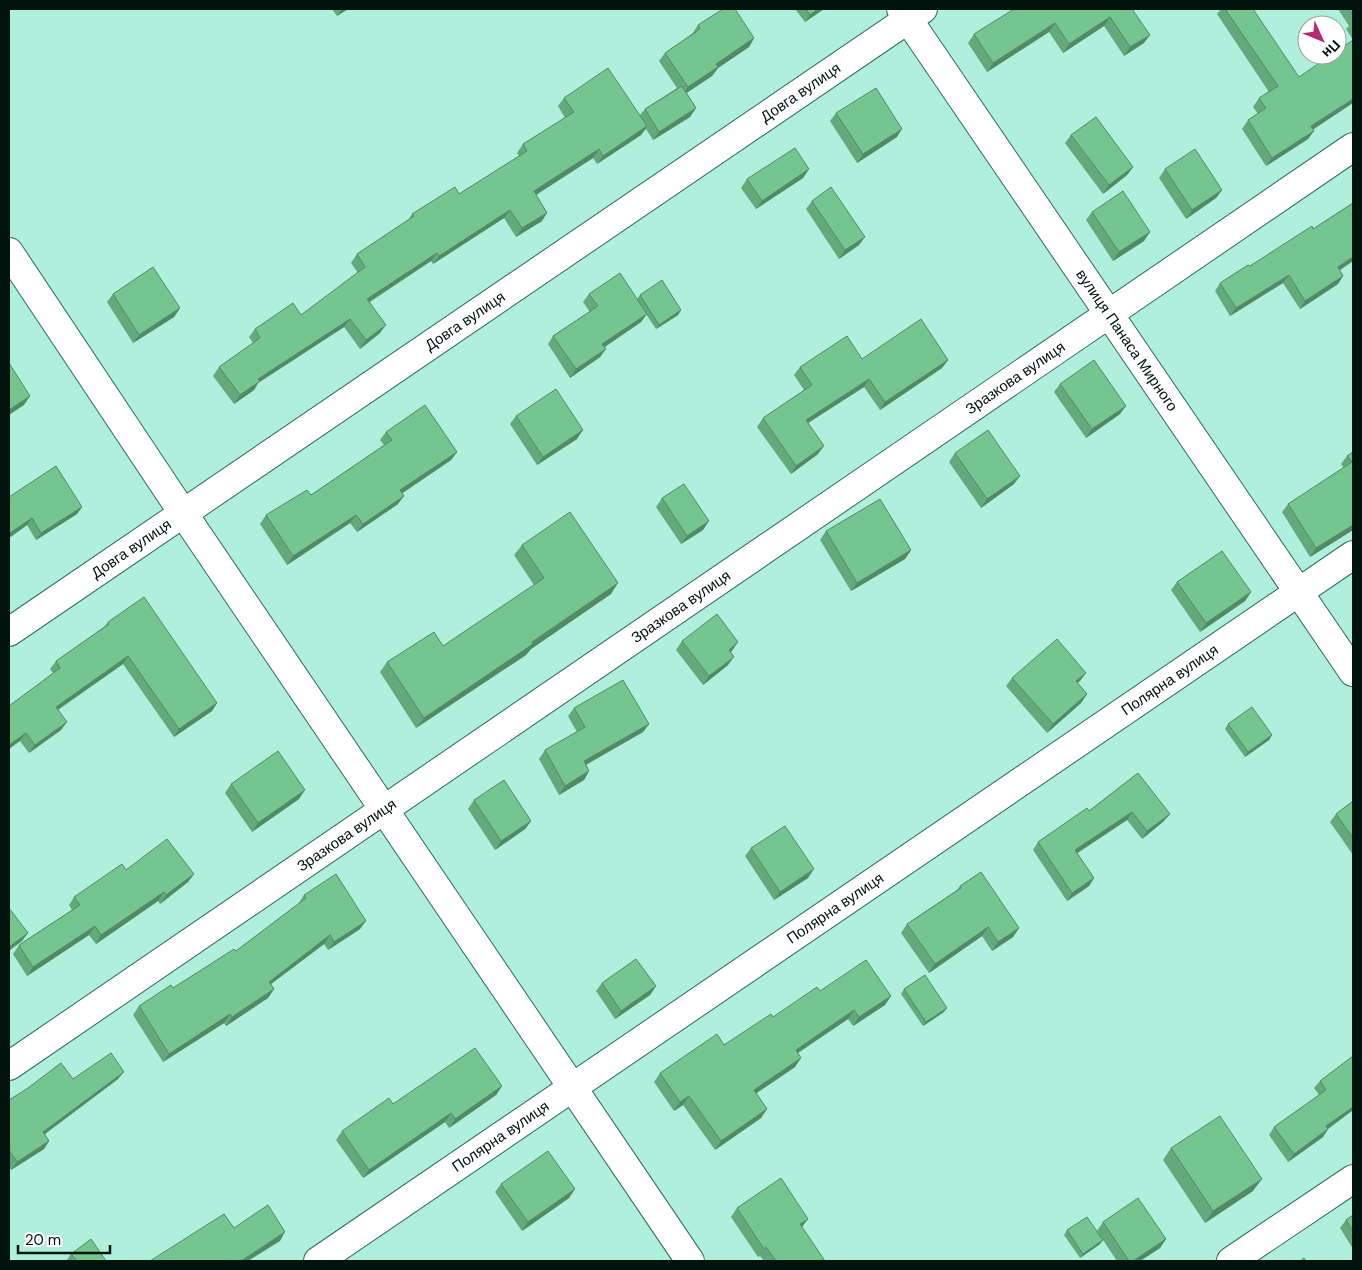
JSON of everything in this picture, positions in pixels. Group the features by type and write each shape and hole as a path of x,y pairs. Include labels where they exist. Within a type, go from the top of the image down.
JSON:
{"street":[{"name":"вулиця Панаса Мирного","path":"911,12 1109,314 1353,672"},
{"name":"Довга вулиця","path":"9,632 911,12"},
{"name":"Зразкова вулиця","path":"9,1066 1353,147"},
{"path":"9,252 183,513 690,1261"},
{"name":"Полярна вулиця","path":"318,1261 1353,555"},
{"path":"1231,1261 1353,1180"}],"building":[{"path":"723,9 735,9 754,38 716,64 718,67 688,87 665,53 700,29 698,25"},
{"path":"806,9 818,9 810,15"},
{"path":"1014,9 1132,9 1150,35 1130,47 1110,17 1069,44 1055,23 993,63 974,34"},
{"path":"1225,9 1253,9 1299,77 1316,65 1347,65 1347,44 1353,40 1353,99 1311,126 1314,131 1272,158 1248,120 1266,108 1259,98 1278,86"},
{"path":"608,68 647,126 603,156 599,149 534,191 547,213 522,228 510,210 439,256 437,253 367,299 386,325 366,340 350,319 258,379 260,381 240,395 219,367 260,338 255,329 293,303 301,315 365,267 357,254 414,216 412,214 455,187 459,194 527,151 523,144 574,112 564,98"},
{"path":"682,86 696,108 659,132 645,109"},
{"path":"876,88 902,129 863,154 836,113"},
{"path":"1096,117 1133,167 1109,185 1071,135"},
{"path":"795,148 809,169 762,201 747,179"},
{"path":"1195,149 1222,190 1192,210 1165,169"},
{"path":"831,187 865,237 845,250 812,201"},
{"path":"1123,191 1150,232 1119,252 1092,212"},
{"path":"1353,203 1353,257 1338,267 1343,276 1305,301 1289,275 1236,308 1220,283 1312,226 1313,229"},
{"path":"153,267 180,308 139,335 113,294"},
{"path":"620,273 647,314 602,344 606,349 576,369 553,336 598,306 589,294"},
{"path":"662,280 681,310 659,325 640,295"},
{"path":"921,319 948,360 885,402 869,379 806,420 824,446 796,466 763,418 812,385 800,367 847,336 862,359"},
{"path":"1094,360 1126,406 1092,429 1060,384"},
{"path":"9,363 30,396 9,410"},
{"path":"556,389 583,430 543,457 516,416"},
{"path":"425,405 457,452 400,490 404,496 363,524 356,515 293,556 266,515 307,490 311,495 392,440 386,432"},
{"path":"988,430 1020,476 987,499 955,453"},
{"path":"1353,452 1353,525 1316,548 1288,504 1352,462 1347,456"},
{"path":"56,466 82,507 41,533 32,518 10,533 9,497"},
{"path":"684,484 709,521 687,536 662,498"},
{"path":"880,499 911,550 857,583 826,531"},
{"path":"570,512 618,583 532,642 533,644 424,718 387,662 434,632 443,646 544,578 522,545"},
{"path":"1222,551 1251,592 1206,623 1177,582"},
{"path":"144,597 217,703 179,729 128,656 56,707 67,722 35,745 26,733 9,745 9,706 60,668 56,661"},
{"path":"717,614 738,642 729,650 734,657 709,676 682,641"},
{"path":"1057,639 1086,673 1076,681 1087,694 1053,724 1012,678"},
{"path":"623,680 649,724 584,761 589,771 565,786 545,750 585,727 574,708"},
{"path":"1252,707 1272,735 1248,752 1228,724"},
{"path":"278,751 305,790 258,823 231,784"},
{"path":"1138,773 1170,814 1147,831 1132,812 1075,850 1094,878 1072,893 1038,842 1087,808 1089,811"},
{"path":"504,780 531,821 501,841 474,800"},
{"path":"1353,801 1353,838 1336,814"},
{"path":"785,826 814,869 780,892 751,848"},
{"path":"167,839 194,874 166,895 164,892 101,935 95,926 33,967 19,945 80,905 74,897 122,864 126,870"},
{"path":"981,872 1019,928 998,942 988,927 935,964 907,924 961,888 960,886"},
{"path":"336,874 366,921 334,942 330,935 269,982 274,989 232,1017 230,1014 169,1054 139,1006 171,985 173,988 234,949 236,951 306,898 304,895"},
{"path":"9,908 28,933 9,947"},
{"path":"636,959 656,986 621,1011 602,983"},
{"path":"866,960 891,996 859,1017 854,1010 796,1050 801,1058 754,1090 767,1109 721,1141 689,1096 680,1102 660,1073 717,1034 724,1045 771,1014 773,1017 817,987 820,991"},
{"path":"925,975 947,1008 926,1022 904,989"},
{"path":"475,1048 502,1086 455,1119 451,1113 369,1170 342,1131 389,1098 393,1104"},
{"path":"111,1053 124,1072 43,1132 49,1141 17,1162 9,1150 9,1100 61,1063 73,1079"},
{"path":"1353,1056 1353,1107 1326,1126 1328,1129 1294,1154 1274,1127 1326,1090 1320,1081"},
{"path":"1220,1116 1262,1179 1213,1211 1171,1148"},
{"path":"548,1151 575,1189 528,1222 501,1184"},
{"path":"781,1178 808,1219 800,1224 825,1261 776,1261 766,1247 764,1249 737,1208"},
{"path":"1138,1198 1166,1239 1133,1261 1129,1261 1103,1222"},
{"path":"268,1205 285,1232 241,1261 150,1261 224,1214 234,1228"},
{"path":"1353,1215 1353,1231 1346,1220"},
{"path":"1087,1217 1103,1240 1083,1254 1067,1230"},
{"path":"91,1239 106,1261 77,1261 71,1254"}]}
